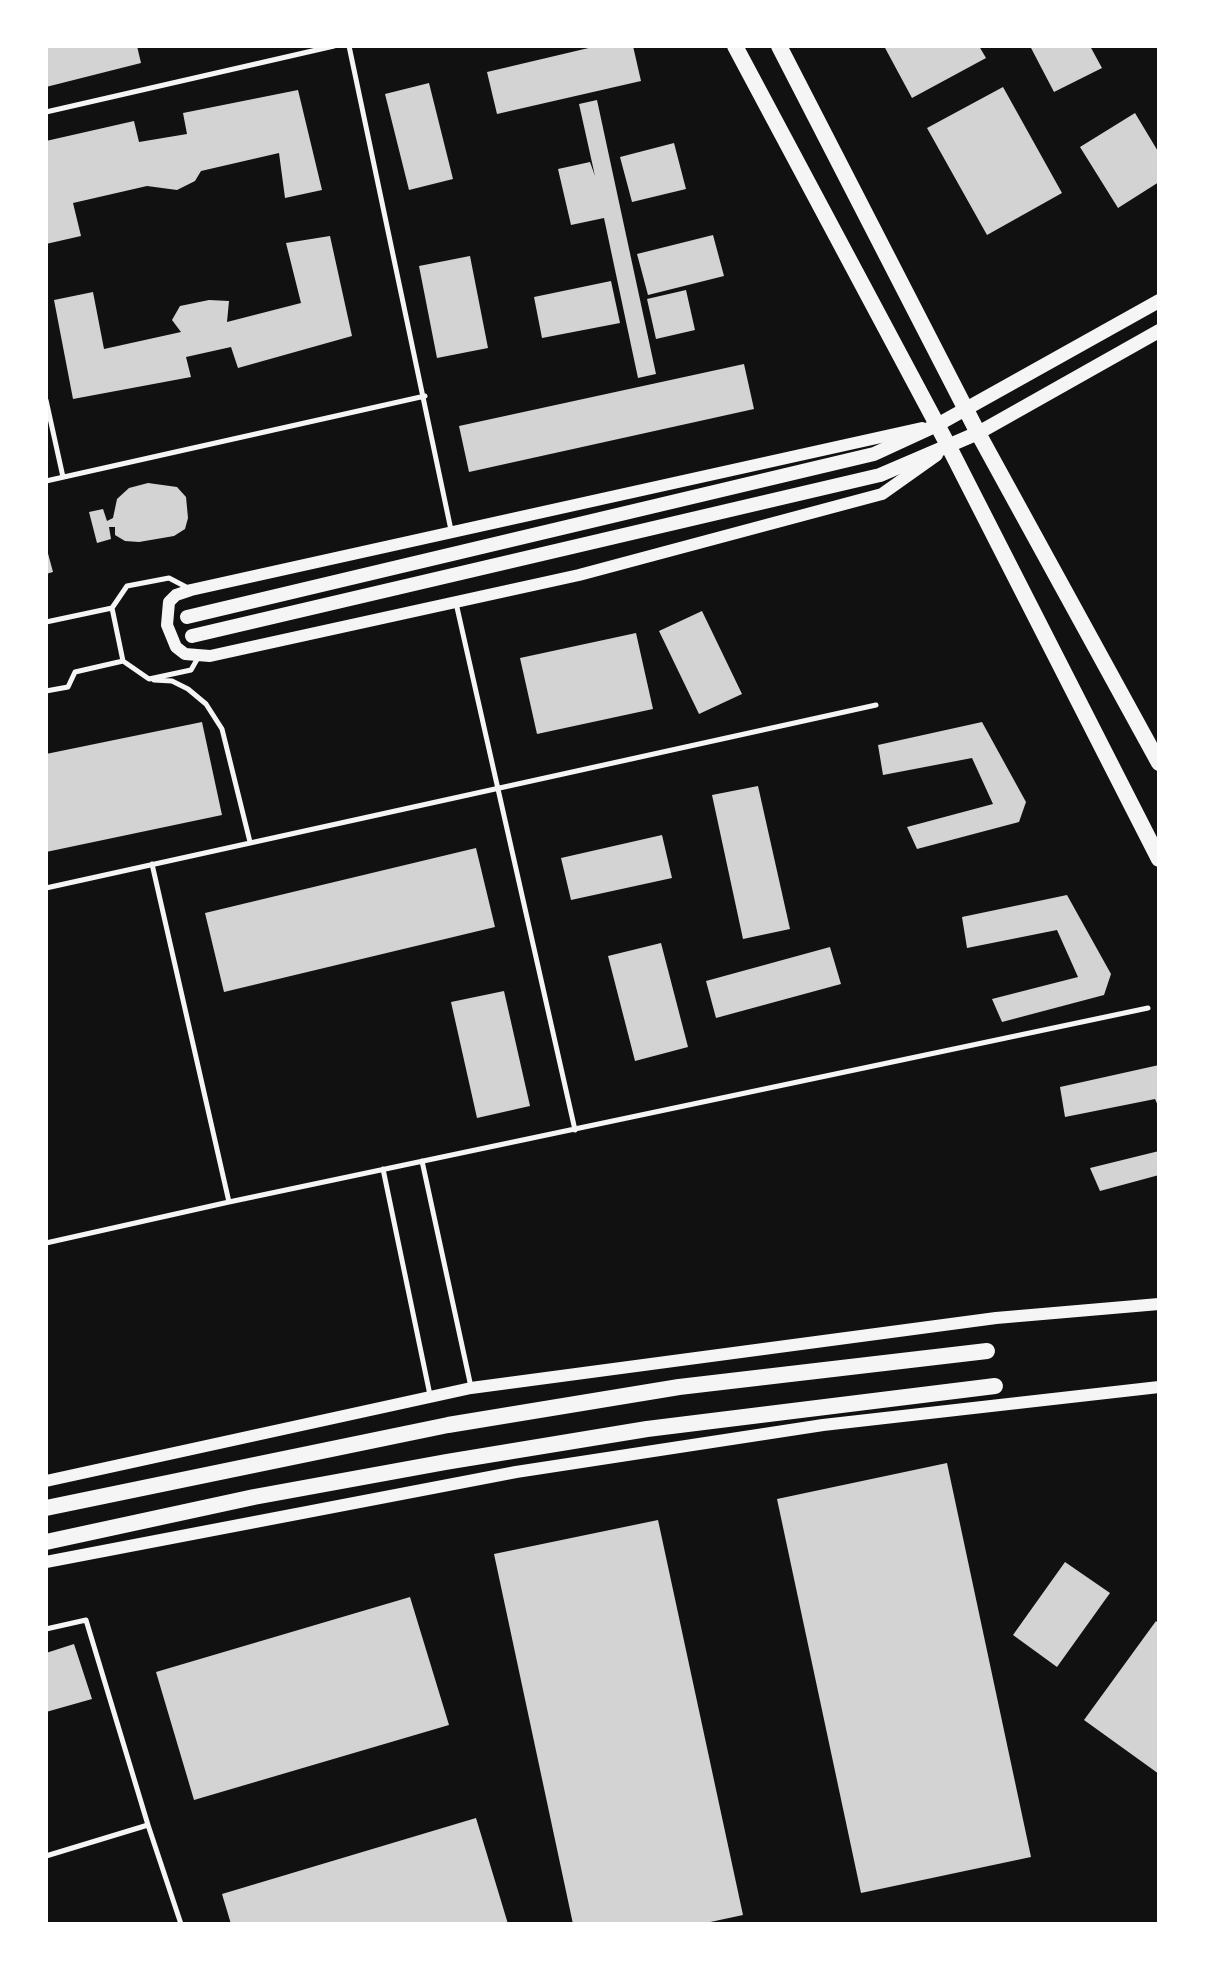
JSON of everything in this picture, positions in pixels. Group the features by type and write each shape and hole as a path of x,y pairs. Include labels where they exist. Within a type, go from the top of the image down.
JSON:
{"main road":[{"path":"735,46 949,447 1159,859"},
{"path":"779,46 978,433 1159,763"},
{"path":"187,617 874,454 937,425 1159,301"},
{"path":"192,636 880,475 978,433 1159,331"},
{"path":"46,1508 448,1425 679,1387 987,1351"},
{"path":"46,1542 254,1497 446,1462 647,1429 995,1386"}],"street":[{"path":"937,425 191,590 176,595 169,602 167,625 176,647 185,654 210,656 579,575 882,494 949,447"},
{"path":"46,1481 471,1388 996,1318 1159,1304"},
{"path":"46,1562 516,1472 823,1425 1159,1387"}],"lane":[{"path":"46,112 334,46"},
{"path":"349,46 452,533"},
{"path":"46,481 425,396"},
{"path":"46,400 63,477"},
{"path":"46,622 112,608 127,586 169,578 191,590"},
{"path":"456,602 575,1130"},
{"path":"112,608 123,661 149,679 172,681 188,689 206,704 222,729 250,843"},
{"path":"149,679 191,670 199,656"},
{"path":"46,691 68,687 75,672 123,661"},
{"path":"46,888 876,705"},
{"path":"152,864 229,1202"},
{"path":"46,1243 1148,1008"},
{"path":"422,1161 471,1388"},
{"path":"383,1169 430,1395"},
{"path":"46,1629 86,1620 181,1924"},
{"path":"46,1856 148,1825"}],"building":[{"path":"46,46 137,46 141,63 46,87"},
{"path":"597,46 633,46 641,81 497,114 487,72"},
{"path":"884,46 979,46 986,58 912,98"},
{"path":"1030,46 1090,46 1102,68 1054,92"},
{"path":"429,83 453,179 409,190 385,94"},
{"path":"1003,87 1062,193 987,235 927,128"},
{"path":"298,90 322,190 285,198 279,153 201,171 195,181 177,190 147,186 73,203 81,236 46,244 46,141 134,121 139,142 187,134 183,113"},
{"path":"597,100 656,374 638,378 604,218 571,225 558,169 590,162 595,176 579,104"},
{"path":"1135,113 1159,153 1159,182 1118,208 1080,147"},
{"path":"674,143 686,189 632,202 620,157"},
{"path":"713,235 724,276 648,295 637,254"},
{"path":"330,236 352,336 238,368 231,347 186,357 191,377 73,399 54,300 93,292 104,349 181,332 172,320 180,306 209,300 229,301 227,322 301,303 286,243"},
{"path":"470,256 488,348 437,358 419,266"},
{"path":"611,281 620,323 542,338 534,297"},
{"path":"686,290 695,330 656,339 647,299"},
{"path":"744,364 754,409 469,472 459,426"},
{"path":"148,483 177,487 186,497 188,518 185,529 174,536 139,542 125,541 115,535 115,527 109,527 111,539 97,543 89,512 103,509 107,521 113,518 117,499 129,488"},
{"path":"46,546 53,572 46,574"},
{"path":"702,611 742,694 699,714 659,631"},
{"path":"636,633 653,709 537,734 520,658"},
{"path":"202,722 222,815 46,852 46,754"},
{"path":"982,722 1026,802 1019,822 917,849 907,827 993,804 972,758 883,775 878,745"},
{"path":"758,786 790,929 743,939 712,795"},
{"path":"662,835 672,878 571,900 561,858"},
{"path":"476,848 495,927 224,992 205,913"},
{"path":"1067,895 1111,974 1104,995 1002,1022 992,999 1078,977 1057,930 967,948 962,917"},
{"path":"661,943 688,1047 635,1061 608,956"},
{"path":"830,947 841,984 716,1018 706,981"},
{"path":"504,991 530,1106 477,1118 451,1002"},
{"path":"1159,1065 1159,1108 1155,1099 1065,1117 1060,1087"},
{"path":"1159,1151 1159,1175 1100,1191 1090,1168"},
{"path":"947,1463 1031,1857 861,1893 777,1499"},
{"path":"658,1520 743,1915 701,1924 573,1924 494,1554"},
{"path":"1065,1562 1110,1593 1057,1667 1013,1635"},
{"path":"410,1597 449,1725 194,1800 156,1672"},
{"path":"1156,1621 1159,1624 1159,1774 1084,1720"},
{"path":"74,1644 92,1699 46,1712 46,1653"},
{"path":"476,1818 508,1924 231,1924 222,1894"}]}
